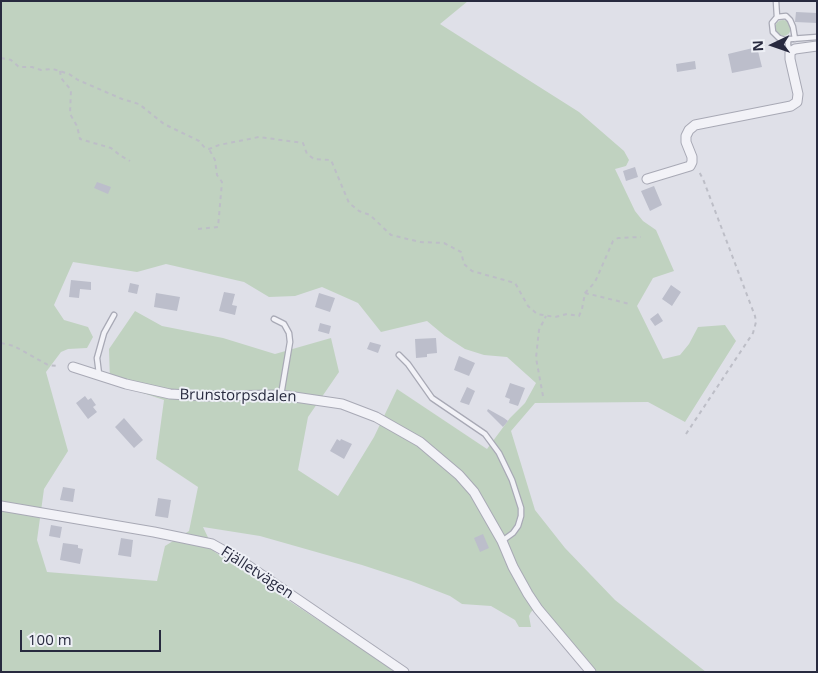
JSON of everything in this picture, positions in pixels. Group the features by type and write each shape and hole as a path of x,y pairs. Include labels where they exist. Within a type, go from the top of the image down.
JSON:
{"street":[{"path":"647,180 690,166 692,162 686,136 695,125 791,106 798,102 790,52 796,49 817,46"},
{"name":"Brunstorpsdalen","path":"73,367 126,384 170,394 206,396 281,395 342,404 376,417 420,442 459,475 474,492 502,541 513,567 538,609 591,672"},
{"name":"Fjälletvägen","path":"1,506 154,532 212,544 237,558 404,672"}],"lane":[{"path":"776,1 777,17 772,23 773,32 779,38 788,41 795,38 817,37"},
{"path":"777,17 786,16 790,20 795,38"},
{"path":"788,41 790,52"},
{"path":"100,376 98,358 104,333 114,315"},
{"path":"274,319 284,324 289,333 290,342 281,395"},
{"path":"399,355 408,364 432,398 485,434 499,453 512,480 521,508 518,526 513,533 502,541"}],"path":[{"path":"1,58 11,60 20,66 60,71 122,99 139,104 151,111 164,124 199,141 204,148 209,149 218,145 259,137 303,143 307,154 314,159 331,160 349,204 359,211 370,215 391,235 420,242 444,243 461,252 464,264 472,271 515,283 528,306 537,314 555,317 567,314 579,316 585,293 595,282 613,241 618,238 641,237"},
{"path":"60,71 61,78 71,90 70,114 77,126 80,139 112,148 130,161"},
{"path":"198,229 218,227 222,182 217,175 215,160 209,149"},
{"path":"686,434 753,333 756,322 703,179 692,162"},
{"path":"585,293 630,304"},
{"path":"543,396 536,358 539,330 546,316"},
{"path":"1,343 14,346 48,365 57,366"}],"green space":[{"path":"1,1 468,1 440,24 579,112 624,151 629,160 626,166 615,169 635,211 643,221 656,230 674,271 653,278 637,306 663,359 680,355 689,344 698,327 725,325 736,341 685,422 648,402 535,403 511,431 535,510 565,548 615,600 706,672 594,672 540,604 529,616 531,627 519,627 515,620 491,606 462,604 450,596 362,565 260,536 203,527 215,552 397,672 1,672","holes":["73,262 137,272 166,264 244,282 269,297 295,296 322,287 358,303 381,332 427,321 465,349 484,355 507,357 536,383 525,403 510,418 487,449 397,389 374,437 338,496 298,470 308,417 339,372 331,338 275,354 223,338 162,326 135,311 109,349 110,382 164,400 156,459 198,487 189,531 165,546 157,581 47,572 37,540 44,489 68,451 46,372 61,352 68,349 87,348 93,337 88,327 64,320 54,305"]},
{"path":"783,20 791,28 783,36 775,28"}],"building":[{"path":"796,12 817,13 817,23 795,22"},
{"path":"757,47 762,67 732,73 728,54"},
{"path":"695,61 696,69 677,72 676,64"},
{"path":"635,167 638,177 626,181 623,171"},
{"path":"97,182 111,187 108,194 94,188"},
{"path":"654,186 662,205 650,211 641,191"},
{"path":"71,280 91,282 91,290 80,289 79,298 69,297"},
{"path":"130,283 139,285 137,294 128,292"},
{"path":"671,285 681,292 672,306 662,299"},
{"path":"224,292 235,294 232,305 237,306 235,315 219,311"},
{"path":"156,293 180,297 177,311 154,307"},
{"path":"319,293 335,298 330,312 315,307"},
{"path":"658,313 663,321 655,326 650,319"},
{"path":"320,323 331,326 329,334 318,331"},
{"path":"436,338 437,353 427,354 427,357 416,358 415,339"},
{"path":"370,342 381,345 378,353 367,349"},
{"path":"459,356 475,363 469,376 454,370"},
{"path":"510,383 525,388 518,406 509,403 510,399 505,397"},
{"path":"467,387 475,391 469,405 460,402"},
{"path":"85,396 88,400 91,398 96,405 93,407 97,412 88,419 76,403"},
{"path":"488,409 508,421 503,427 487,411"},
{"path":"124,418 143,440 134,448 115,427"},
{"path":"337,439 352,444 344,459 330,451"},
{"path":"63,487 75,489 73,502 60,500"},
{"path":"158,498 171,500 168,518 155,516"},
{"path":"51,525 62,527 60,538 49,536"},
{"path":"483,534 489,548 480,552 474,538"},
{"path":"121,538 133,540 131,557 118,555"},
{"path":"63,543 78,545 78,548 83,549 80,564 60,560"}]}
